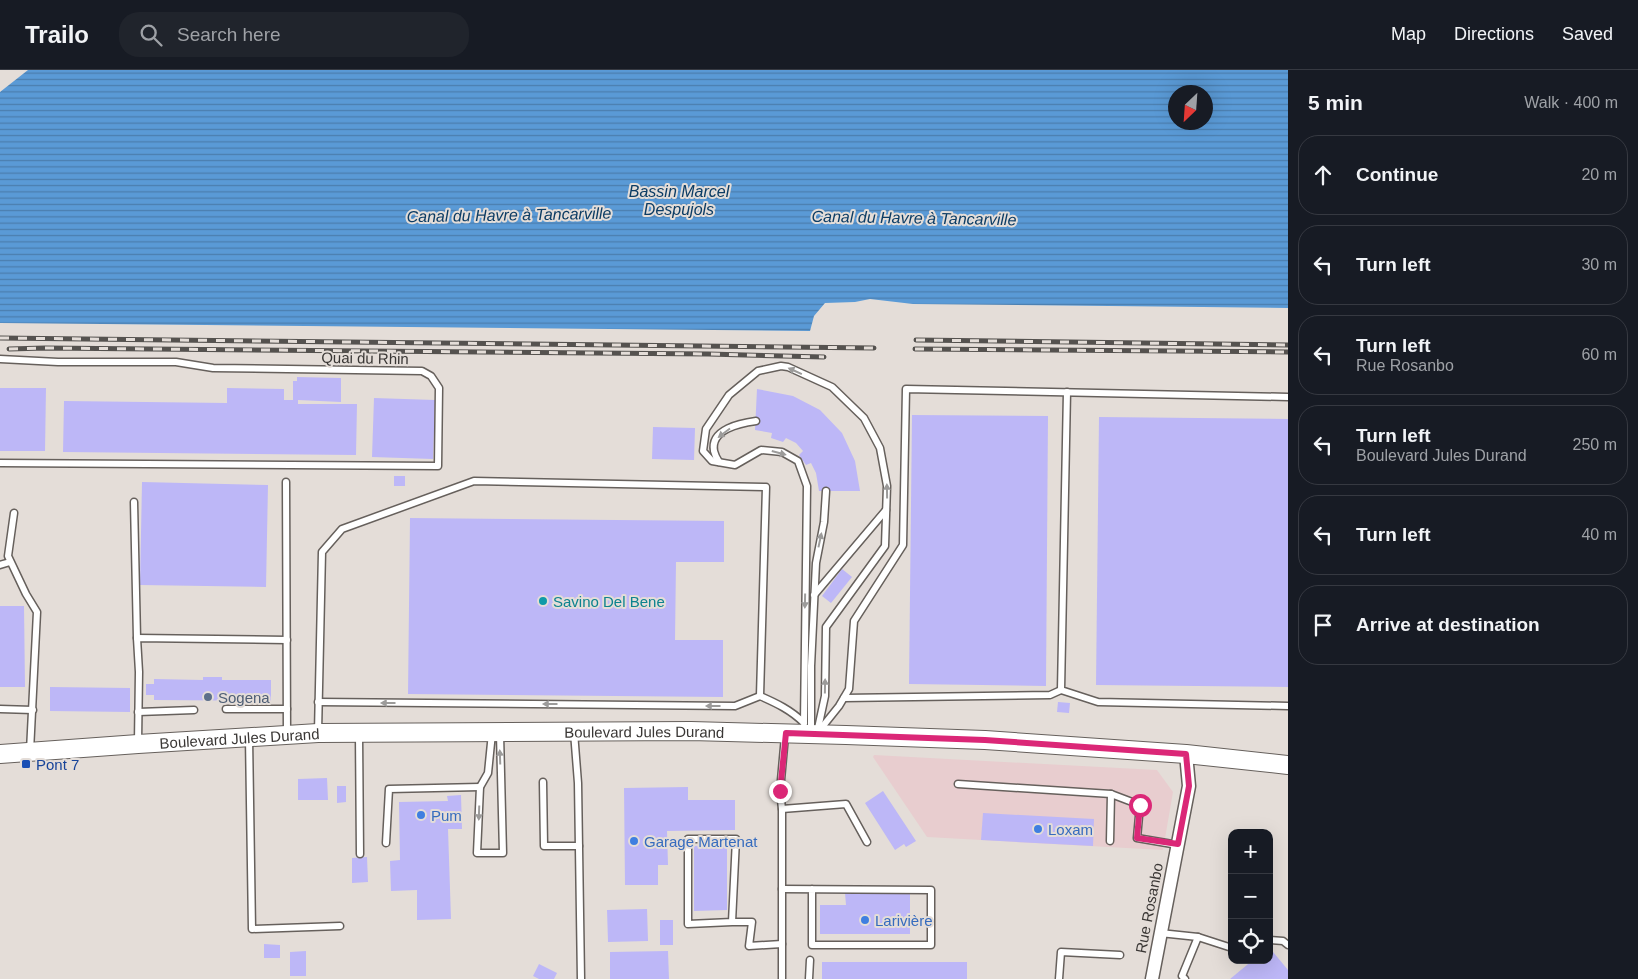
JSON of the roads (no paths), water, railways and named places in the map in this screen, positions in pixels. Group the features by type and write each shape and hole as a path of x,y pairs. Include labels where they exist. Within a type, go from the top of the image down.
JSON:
{"main road":[{"name":"Boulevard Jules Durand","path":"0,754 318,734 496,731 786,733 810,728 1186,754 1288,765"}],"street":[{"name":"Rue Rosanbo","path":"1152,979 1189,786 1186,754"}],"lane":[{"name":"Quai du Rhin","path":"0,358 58,362 176,362 213,368 422,371 430,376 439,388 438,466 190,466 112,463 0,463"},
{"path":"781,366 788,367 832,387 864,418 880,448 887,486 885,546 826,627 825,696 810,728 807,486 798,461 782,452 761,450 735,465 712,461 703,451 706,430 729,395 758,371 781,366"},
{"path":"810,728 839,706 849,689 854,621 903,545 906,389 1288,397"},
{"path":"1061,690 1067,392"},
{"path":"719,462 714,450 717,436 727,429 740,424 756,421"},
{"path":"318,734 322,552 342,529 474,481 766,487 760,696"},
{"path":"286,482 288,735"},
{"path":"810,728 816,563 824,522 826,491"},
{"path":"134,502 139,672 138,744"},
{"path":"814,595 886,510"},
{"path":"14,513 8,556 26,594 38,612 30,752"},
{"path":"0,565 10,562"},
{"path":"137,638 287,640"},
{"path":"844,698 1050,695 1061,690 1098,702 1288,706"},
{"path":"318,702 735,706 760,696 786,709 810,728"},
{"path":"0,709 33,710"},
{"path":"226,709 287,709"},
{"path":"138,712 194,710"},
{"path":"496,731 503,853 477,853 480,787 488,773 496,731"},
{"path":"574,731 578,783 581,979"},
{"path":"359,733 360,854"},
{"path":"782,979 782,809 780,791 786,733"},
{"path":"249,737 252,929 340,926"},
{"path":"543,782 544,846 579,846"},
{"path":"958,784 1111,794 1140,805 1137,838 1178,844"},
{"path":"386,842 389,789 480,787"},
{"path":"1110,841 1111,794"},
{"path":"782,809 846,804 867,842"},
{"path":"732,922 736,839 688,839 688,924 752,922 750,946 782,944"},
{"path":"782,889 812,889 931,890 931,945 812,945 812,889"},
{"path":"1160,933 1198,937 1228,947"},
{"path":"1185,979 1182,976 1198,937"},
{"path":"1273,940 1283,941 1288,945"},
{"path":"1059,979 1061,952 1120,956"},
{"path":"809,979 810,960"}],"water":[{"name":"Bassin Marcel Despujols","path":"28,70 1288,70 1288,308 913,304 870,299 855,302 825,303 814,316 810,331 0,323 0,92"}],"railway":[{"path":"0,338 874,348"},
{"path":"916,340 1288,345"},
{"path":"9,349 708,354 824,357"},
{"path":"915,349 1288,352"}],"place":[{"name":"Savino Del Bene","path":"543,601"},
{"name":"Sogena","path":"208,697"},
{"name":"Pont 7","path":"26,764"},
{"name":"Pum","path":"421,815"},
{"name":"Loxam","path":"1038,829"},
{"name":"Garage Martenat","path":"634,841"},
{"name":"Larivière","path":"865,920"}],"water label":[{"name":"Canal du Havre à Tancarville","path":"509,215"},
{"name":"Canal du Havre à Tancarville","path":"914,218"}]}
